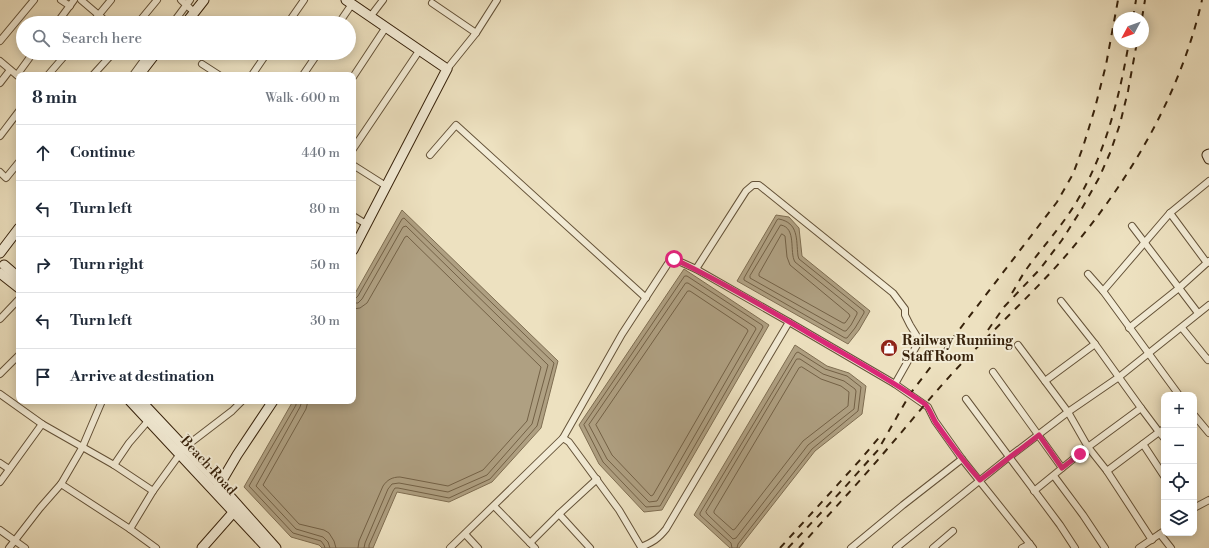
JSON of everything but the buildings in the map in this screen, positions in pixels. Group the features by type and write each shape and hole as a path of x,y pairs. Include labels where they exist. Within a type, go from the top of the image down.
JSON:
{"street":[{"path":"21,16 34,0"},
{"path":"61,0 70,6"},
{"path":"62,16 74,0"},
{"path":"81,0 99,16 111,0"},
{"path":"144,16 157,0"},
{"path":"181,0 190,7"},
{"path":"180,16 197,0"},
{"path":"184,16 190,7 204,0"},
{"path":"293,16 304,0"},
{"path":"370,17 383,0"},
{"path":"356,244 447,69 476,33 497,0"},
{"path":"431,1 476,33"},
{"path":"342,16 349,2 447,69"},
{"path":"0,41 16,22"},
{"path":"356,73 386,28"},
{"path":"356,145 420,50"},
{"path":"21,72 29,60"},
{"path":"50,72 60,60"},
{"path":"96,72 107,60"},
{"path":"135,72 146,60"},
{"path":"140,72 147,60"},
{"path":"147,72 157,60"},
{"path":"254,72 262,60"},
{"path":"305,72 313,60"},
{"path":"0,61 16,74"},
{"path":"202,64 214,72"},
{"path":"0,83 10,70"},
{"path":"0,136 16,115"},
{"path":"430,154 456,125 646,298"},
{"path":"1209,154 1207,156 1209,159"},
{"path":"0,172 6,178 16,166"},
{"path":"356,167 386,186"},
{"path":"1103,291 1170,213 1209,181"},
{"path":"696,269 746,191 753,185 760,185 893,293 901,302 905,309 905,315 918,338 917,345 894,384"},
{"path":"1129,328 1179,288 1208,262 1170,213"},
{"path":"356,218 366,224"},
{"path":"1132,226 1198,313"},
{"path":"1,262 16,234"},
{"path":"1,262 16,241"},
{"path":"450,548 563,438 622,334 669,262 674,259 696,269 789,322 894,384 928,407 935,421 962,459 1032,546 1022,548"},
{"path":"1,262 16,275"},
{"path":"1,262 16,284"},
{"path":"1088,274 1103,291 1177,392"},
{"path":"1061,301 1096,344 1141,408 1161,429"},
{"path":"0,320 16,303"},
{"path":"896,548 1009,457 1068,412 1119,377 1209,305"},
{"path":"563,438 569,442 597,479 619,510 641,547 654,541 660,537 666,529 789,322"},
{"path":"1182,328 1208,360 1209,359"},
{"path":"1045,382 1096,344"},
{"path":"1018,345 1068,412 1088,447 1107,471 1152,540"},
{"path":"0,374 16,357"},
{"path":"993,372 1062,468"},
{"path":"0,394 42,424 114,465 153,491"},
{"path":"966,398 1060,525 1075,548"},
{"path":"9,548 61,484 82,448 101,404"},
{"name":"Beach Road","path":"133,404 148,420 183,451"},
{"name":"Beach Road","path":"144,404 183,451 270,546"},
{"path":"130,529 153,491 183,451 239,404"},
{"path":"217,488 271,404"},
{"path":"1034,491 1088,447 1141,408"},
{"path":"1197,419 1209,433"},
{"path":"114,465 129,443 148,420"},
{"path":"0,482 42,424"},
{"path":"1107,471 1161,431"},
{"path":"1143,444 1161,471"},
{"path":"851,548 962,459"},
{"path":"0,463 9,469"},
{"path":"1054,476 1105,548"},
{"path":"494,506 532,546 559,514 597,479"},
{"path":"61,484 130,529 156,548"},
{"path":"1197,506 1209,500"},
{"path":"202,548 236,509"},
{"path":"559,514 590,548"},
{"path":"0,530 24,548"},
{"path":"933,548 953,531"},
{"path":"465,534 478,548"},
{"path":"1139,548 1161,534"},
{"path":"1164,536 1171,548"}],"water":[{"path":"402,210 558,361 541,428 492,482 449,502 397,492 373,548 322,548 319,545 291,537 244,487 291,404 356,404 356,292"},
{"path":"776,215 789,217 799,228 802,256 870,311 859,330 848,344 737,281"},
{"path":"684,269 769,325 662,510 644,512 599,464 579,425"},
{"path":"795,345 827,366 849,373 866,386 862,414 815,451 739,548 730,548 694,515"}],"railway":[{"path":"788,548 878,450 910,394 1057,202 1073,174 1095,108 1106,65 1118,0"},
{"path":"1134,12 1136,0"},
{"path":"1143,12 1145,0"},
{"path":"799,548 872,467 953,372 1063,259 1109,201 1148,138 1165,105 1180,71 1202,0"},
{"path":"1012,293 1026,270 1074,206 1085,187 1109,127 1121,85 1128,48"},
{"path":"988,330 1004,307 1040,269 1062,240 1099,178 1120,124 1136,48"},
{"path":"780,548 882,434"}],"place":[{"name":"Railway Running Staff Room","path":"889,348"}],"route":[{"path":"674,259 696,269 789,322 925,404 962,459 980,480 1039,435 1062,468 1080,454"}]}
